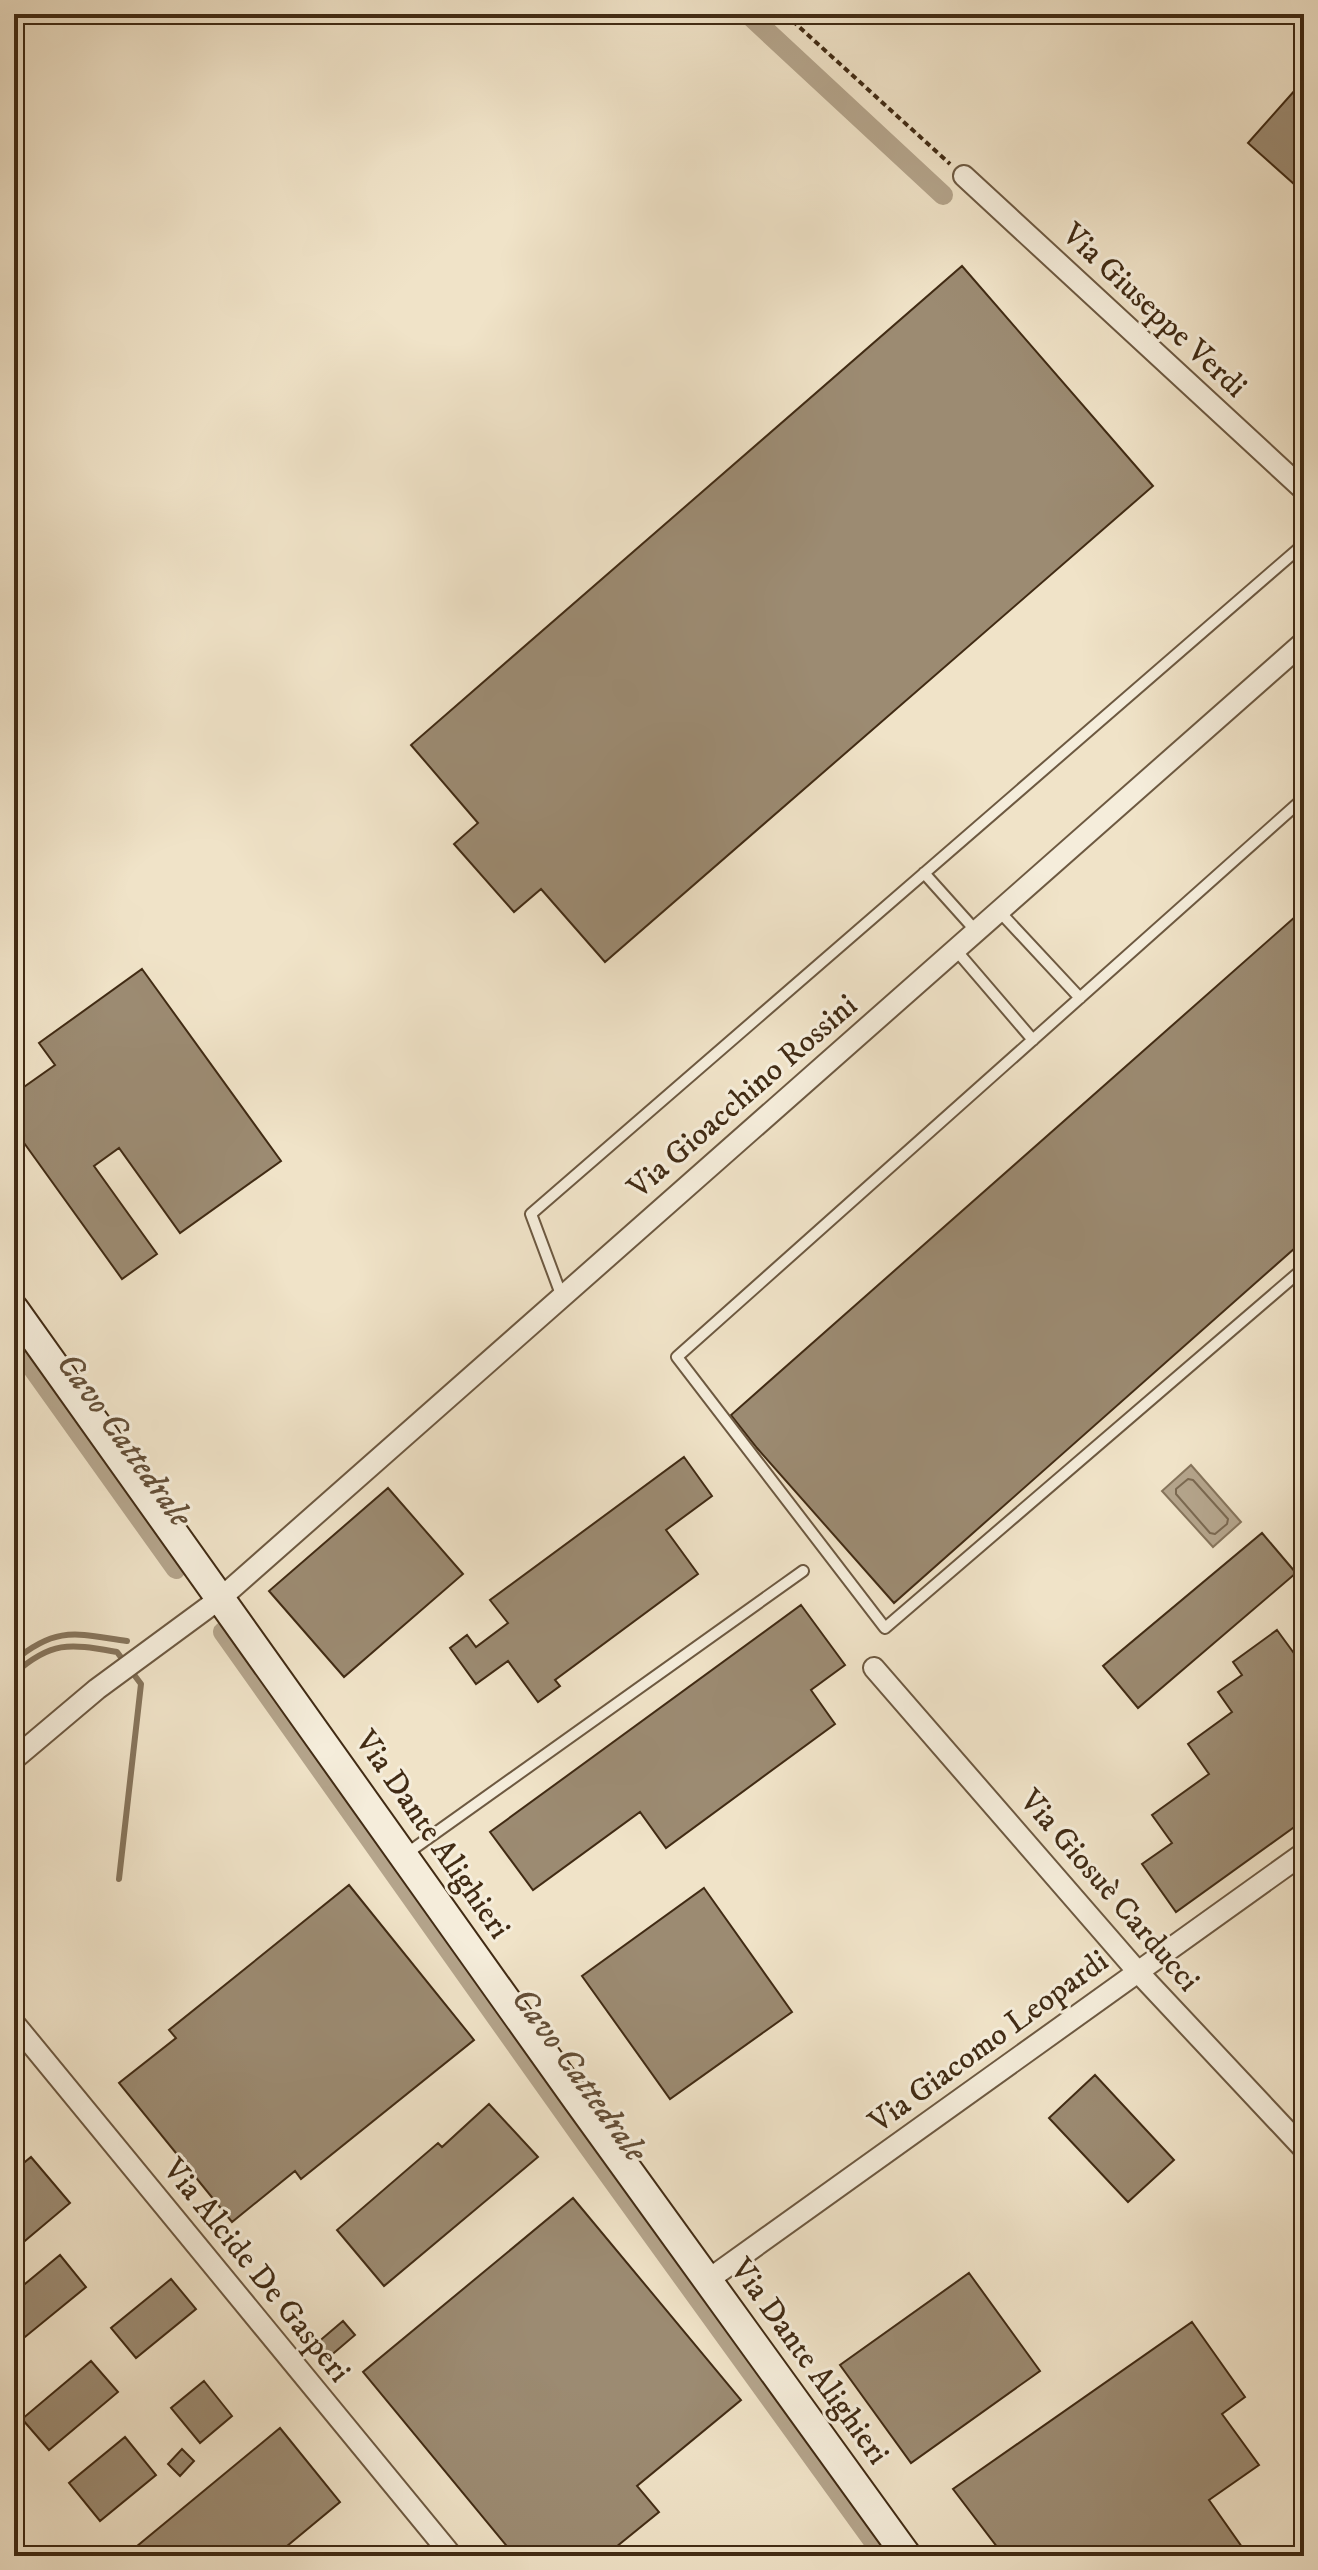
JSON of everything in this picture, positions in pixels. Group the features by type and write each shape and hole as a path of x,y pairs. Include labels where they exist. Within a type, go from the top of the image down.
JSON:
{"main road":[{"name":"Via Dante Alighieri","path":"14,1309 907,2556"}],"street":[{"name":"Via Giuseppe Verdi","path":"964,176 1304,490"},
{"name":"Via Gioacchino Rossini","path":"222,1597 1304,642"},
{"path":"14,1759 128,1666 222,1597"},
{"name":"Via Giosuè Carducci","path":"874,1668 1138,1972 1304,2149"},
{"name":"Via Giacomo Leopardi","path":"708,2280 1304,1853"},
{"name":"Via Alcide De Gasperi","path":"14,2023 452,2556"}],"lane":[{"path":"562,1297 531,1214 1304,544"},
{"path":"1304,798 677,1357 885,1628 1304,1268"},
{"path":"924,873 976,931"},
{"path":"999,911 1080,998"},
{"path":"955,949 1033,1040"},
{"path":"404,1855 803,1571"}],"path":[{"path":"785,14 964,176"}],"water":[{"path":"1191,1465 1241,1522 1213,1547 1162,1491"}],"building":[{"path":"1304,80 1304,193 1248,143"},
{"path":"962,266 1153,486 605,962 541,889 514,912 454,844 478,823 411,745"},
{"path":"1304,909 1304,1240 894,1603 731,1415"},
{"path":"142,969 281,1161 180,1233 119,1148 94,1166 157,1254 122,1279 14,1129 14,1094 55,1065 39,1043"},
{"path":"684,1457 712,1496 666,1530 698,1574 555,1680 560,1686 538,1702 508,1661 476,1684 450,1648 467,1635 476,1647 508,1623 490,1600"},
{"path":"388,1488 463,1574 344,1677 269,1591"},
{"path":"1262,1533 1296,1573 1138,1708 1103,1666"},
{"path":"801,1605 845,1665 811,1690 835,1724 666,1848 640,1812 533,1890 490,1832"},
{"path":"1277,1630 1304,1667 1304,1820 1176,1912 1142,1864 1172,1843 1152,1815 1209,1774 1188,1744 1232,1712 1218,1692 1242,1675 1233,1662"},
{"path":"349,1885 474,2040 301,2179 295,2171 232,2222 119,2083 176,2038 169,2030"},
{"path":"704,1888 792,2012 670,2099 582,1976"},
{"path":"1095,2075 1174,2160 1128,2202 1049,2118"},
{"path":"489,2104 538,2157 384,2286 337,2230 438,2143 442,2147"},
{"path":"31,2157 70,2203 14,2250 14,2171"},
{"path":"573,2198 741,2400 637,2486 659,2512 605,2556 515,2556 363,2372"},
{"path":"60,2255 86,2287 14,2346 14,2293"},
{"path":"969,2273 1040,2371 911,2463 840,2365"},
{"path":"171,2279 196,2309 136,2358 111,2328"},
{"path":"343,2321 355,2335 322,2363 310,2349"},
{"path":"1192,2322 1245,2397 1222,2414 1259,2465 1209,2500 1242,2547 1229,2556 1004,2556 953,2489"},
{"path":"91,2361 118,2392 49,2450 22,2419"},
{"path":"204,2381 232,2416 200,2443 171,2408"},
{"path":"280,2428 340,2502 275,2556 125,2556"},
{"path":"125,2437 156,2475 100,2521 69,2483"},
{"path":"182,2449 194,2461 180,2476 168,2464"}],"waterway":[{"path":"748,14 943,195"},
{"name":"Cavo Cattedrale","path":"14,1356 26,1359 176,1569"},
{"name":"Cavo Cattedrale","path":"223,1632 587,2145 884,2556"},
{"path":"14,1661 55,1637 81,1635 127,1641"},
{"path":"14,1674 40,1655 74,1646 117,1652 141,1684 119,1879"}]}
